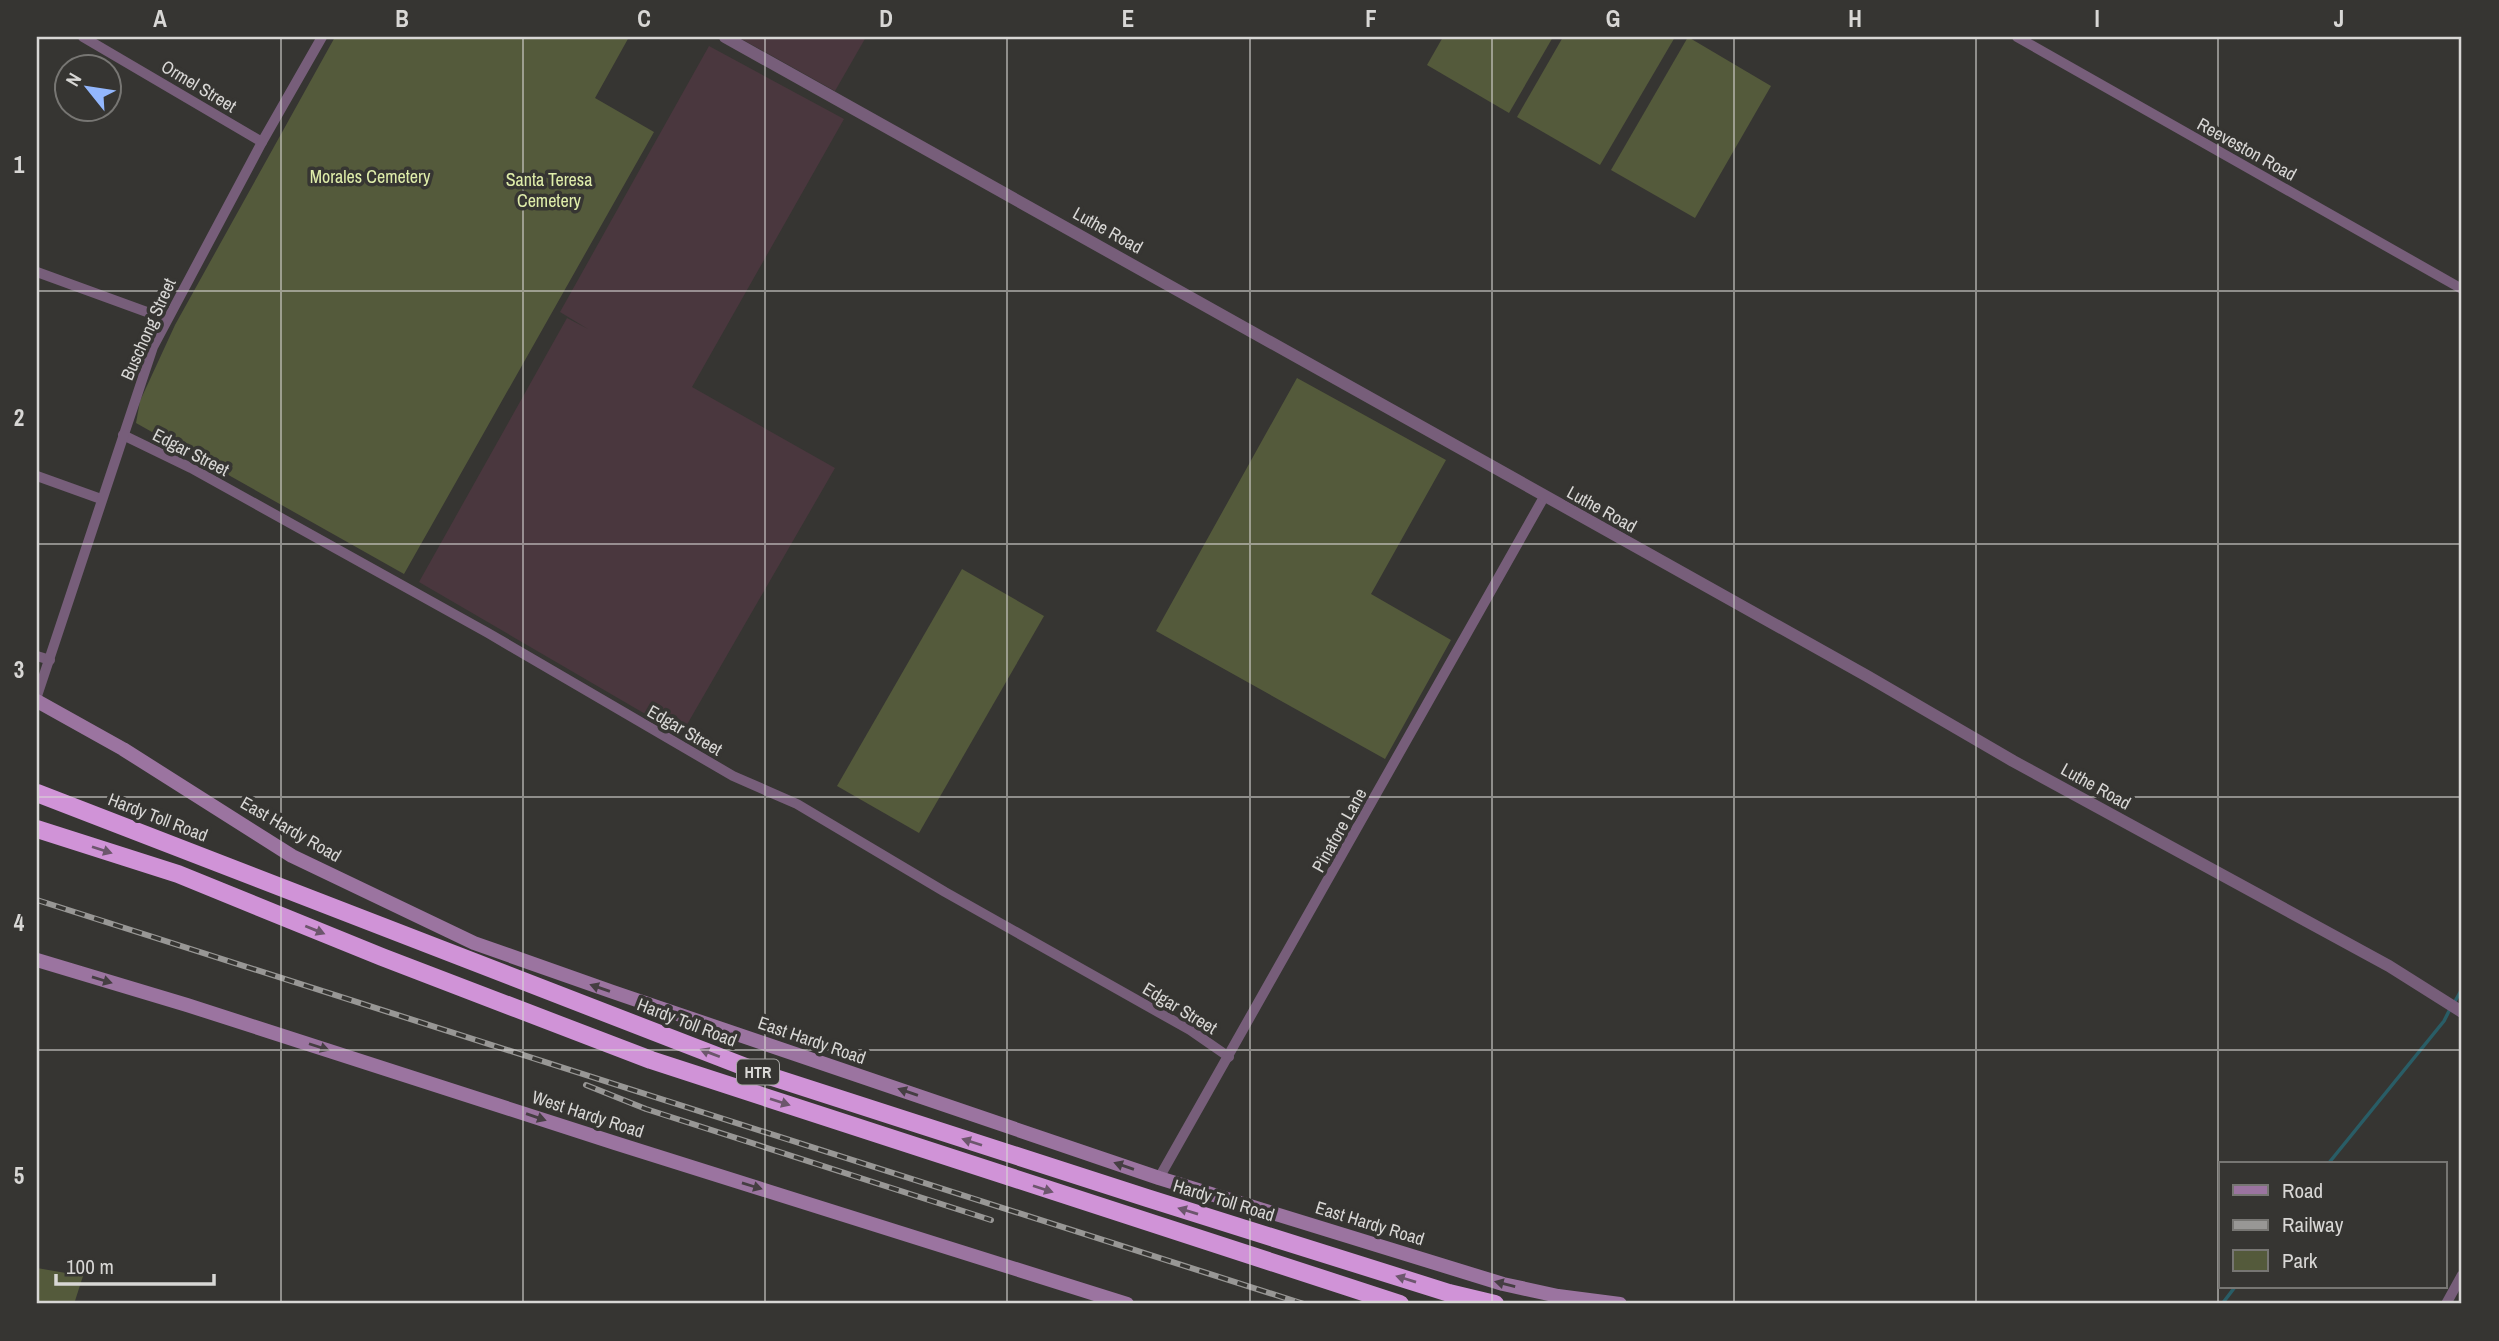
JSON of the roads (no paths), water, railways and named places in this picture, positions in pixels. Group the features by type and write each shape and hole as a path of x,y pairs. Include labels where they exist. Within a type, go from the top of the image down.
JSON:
{"highway":[{"name":"Hardy Toll Road","path":"37,793 766,1075 1449,1293 1495,1304"},
{"name":"HTR","path":"37,829 178,874 382,957 652,1060 1400,1304"}],"main road":[{"name":"East Hardy Road","path":"37,701 123,749 292,856 474,943 1159,1178 1503,1284 1558,1296 1620,1304"},
{"name":"West Hardy Road","path":"37,960 200,1009 1127,1304"}],"street":[{"name":"Ormel Street","path":"83,37 262,142"},
{"name":"Buschong Street","path":"37,696 141,377 166,319 322,37"},
{"name":"Luthe Road","path":"724,37 1107,249 1544,497 1867,676 2013,761 2437,994 2462,1012"},
{"name":"Reeveston Road","path":"2017,37 2462,289"},
{"path":"37,272 166,319"},
{"name":"Edgar Street","path":"124,435 191,468 488,633 733,776 797,804 1190,1030 1229,1056"},
{"path":"37,476 101,499"},
{"name":"Pinafore Lane","path":"1159,1178 1544,497"},
{"path":"37,656 50,660"},
{"path":"2446,1304 2462,1275"}],"waterway":[{"path":"2454,1003 2462,989"},
{"path":"2330,1162 2444,1021 2450,1009"},
{"path":"2222,1304 2234,1288"}],"railway":[{"path":"37,900 1304,1304"},
{"path":"586,1085 646,1109 991,1220"}],"park label":[{"name":"Morales Cemetery","path":"370,176"},
{"name":"Santa Teresa Cemetery","path":"549,189"}]}
